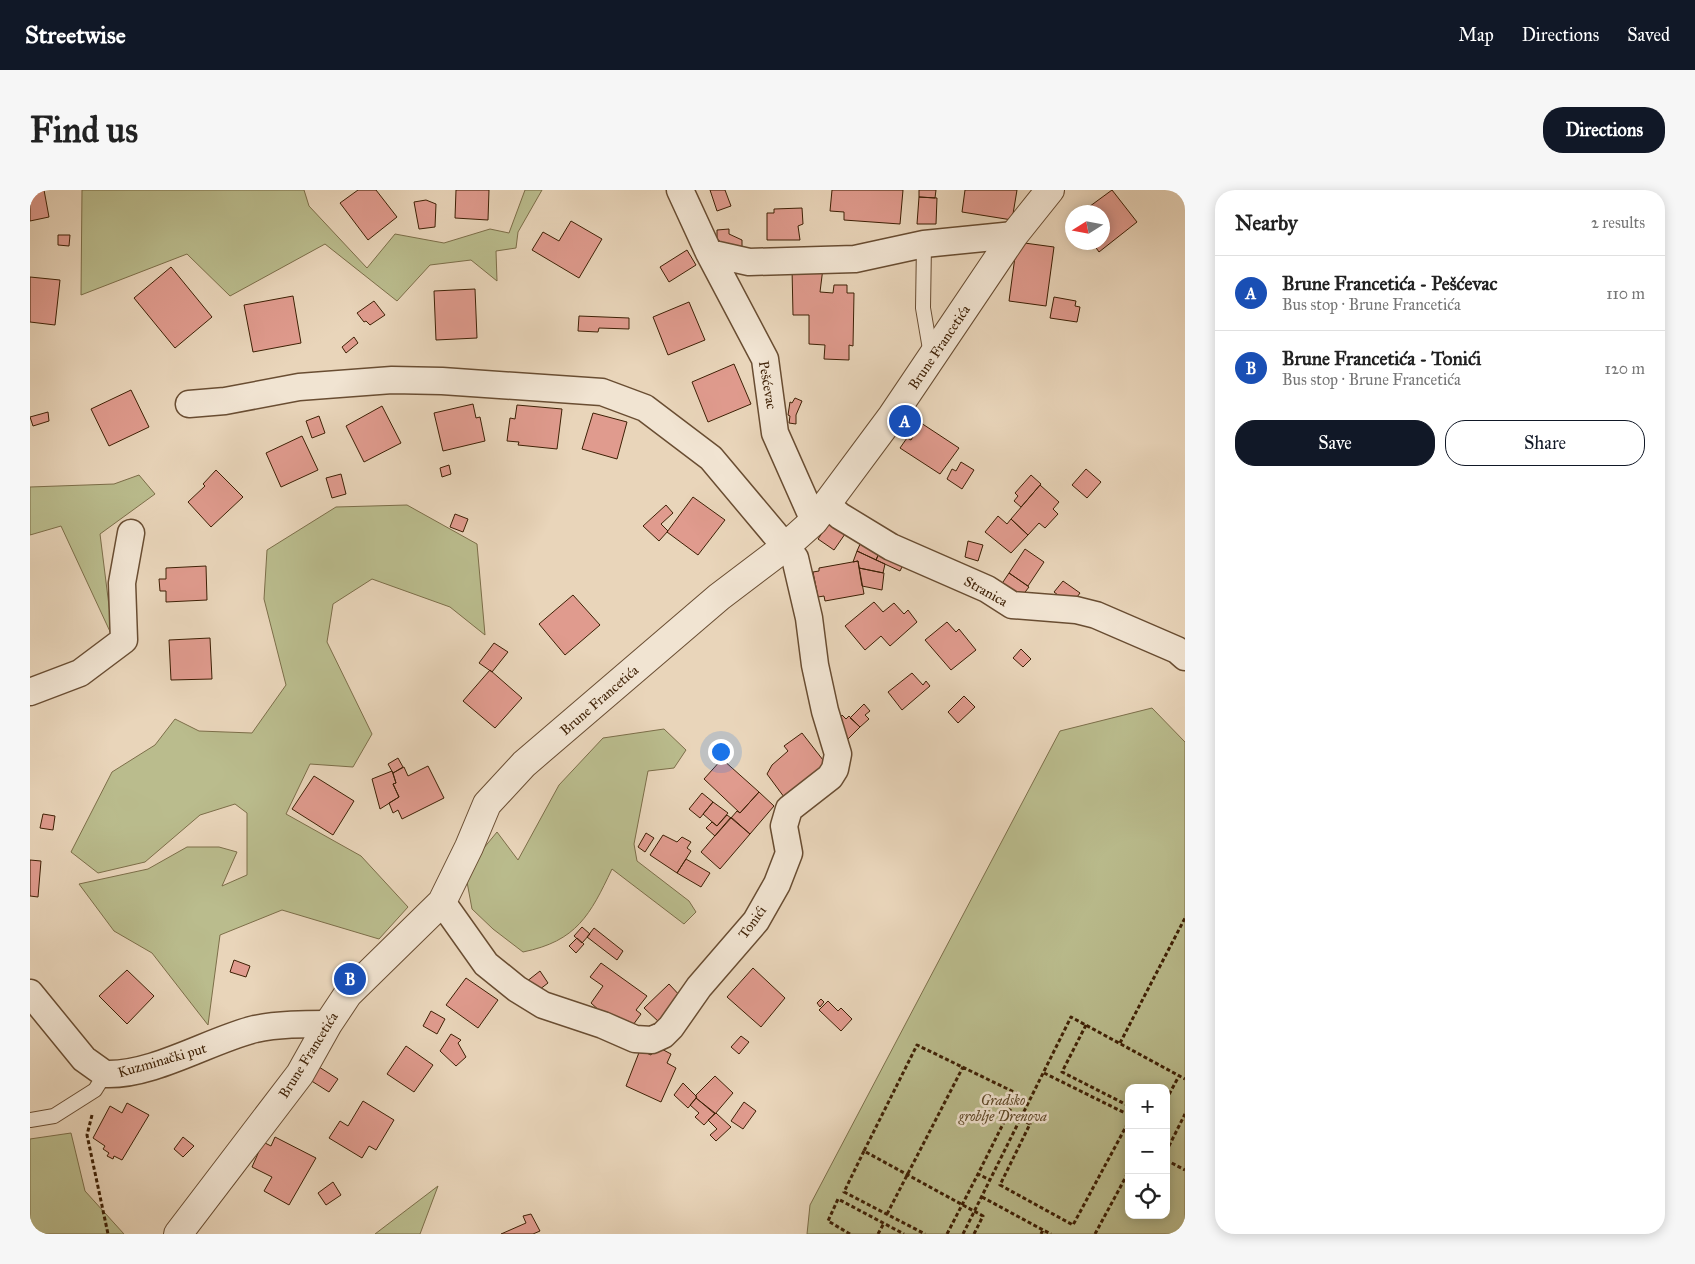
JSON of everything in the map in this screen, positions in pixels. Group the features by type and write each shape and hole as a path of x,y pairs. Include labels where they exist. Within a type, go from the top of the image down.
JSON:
{"street":[{"name":"Pešćevac","path":"680,190 709,253 765,359 775,433 820,513"},
{"name":"Brune Francetića","path":"178,1234 300,1074 328,1024 348,994 442,902 488,804 524,764 719,597 785,547 820,513 931,360 1014,235 1050,190"},
{"path":"709,253 749,262 855,259 924,244 1014,235"},
{"name":"Tonići","path":"189,404 225,401 299,387 392,380 442,381 602,392 645,408 711,458 795,558 810,618 815,665 825,712 838,754 835,769 830,777 788,809 784,826 789,853 777,884 756,921 699,987 672,1027 663,1035 652,1040 634,1039 603,1025 543,1005 517,989 486,964 442,902"},
{"name":"Stranica","path":"820,513 840,516 891,547 987,589 1012,605 1076,610 1096,615 1177,650 1185,657"},
{"path":"30,692 80,673 124,640 122,583 131,533"},
{"name":"Kuzminački put","path":"30,994 84,1058 105,1074 137,1069 193,1053 255,1029 295,1024 328,1024"}],"lane":[{"path":"924,244 923,308 931,360"},
{"path":"30,1120 54,1116 62,1112 95,1090 105,1074"}],"path":[{"path":"1120,1043 1185,918"},
{"path":"963,1234 1072,1017 1185,1079"},
{"path":"1086,1025 1062,1072 1125,1104"},
{"path":"925,1234 844,1192 917,1045 1018,1094 947,1234"},
{"path":"887,1214 963,1068"},
{"path":"1044,1073 1125,1113"},
{"path":"1170,1093 1179,1076"},
{"path":"92,1112 87,1135 108,1234"},
{"path":"1170,1144 1185,1114"},
{"path":"1021,1119 1030,1124 1000,1185 1073,1226 1125,1128"},
{"path":"864,1151 983,1216 974,1234"},
{"path":"1170,1162 1185,1170"},
{"path":"978,1174 990,1180"},
{"path":"1095,1234 1127,1174"},
{"path":"982,1197 1051,1234"},
{"path":"850,1234 828,1221 838,1199 904,1234"},
{"path":"878,1234 884,1223"},
{"path":"1040,1234 1043,1230"}],"green space":[{"path":"82,190 304,190 309,206 367,268 395,234 444,243 490,229 509,233 525,190 542,190 518,232 516,248 496,251 497,281 471,260 430,265 397,301 325,244 230,296 187,254 81,295"},
{"path":"139,475 155,494 100,534 113,638 61,526 30,535 30,487 114,484"},
{"path":"407,505 477,544 485,635 450,607 372,579 333,604 327,642 372,734 353,767 310,764 286,814 361,856 408,907 379,939 282,910 220,935 208,1025 152,953 114,931 79,884 148,869 187,847 219,847 237,852 222,886 247,875 247,813 235,804 200,815 145,862 98,873 71,852 112,772 155,745 175,719 199,731 252,733 286,685 264,599 267,550 336,507"},
{"name":"Gradsko groblje Drenova","path":"1152,708 1185,742 1185,1234 807,1234 810,1205 1060,731"},
{"path":"664,729 686,750 674,768 648,771 634,844 637,861 689,901 696,912 684,924 612,869 596,900 580,924 557,941 523,952 493,929 472,909 465,871 497,832 518,860 559,785 603,738"},
{"path":"71,1133 85,1191 124,1234 30,1234 30,1139"},
{"path":"438,1186 420,1234 375,1234"}],"building":[{"path":"30,190 44,190 49,217 30,221"},
{"path":"358,190 376,190 397,217 368,240 340,203"},
{"path":"456,190 489,190 488,220 455,218"},
{"path":"710,190 725,190 731,206 717,211"},
{"path":"832,190 903,190 900,224 844,220 844,212 830,211"},
{"path":"919,190 936,190 935,198 919,197"},
{"path":"965,190 1017,190 1012,220 962,212"},
{"path":"1112,190 1137,222 1110,243 1110,205 1092,205"},
{"path":"919,197 937,198 936,224 917,224"},
{"path":"426,200 436,204 435,227 419,229 414,202"},
{"path":"802,208 803,224 798,226 800,240 767,240 767,213 774,213 774,209"},
{"path":"571,221 602,239 579,278 532,250 543,232 559,241"},
{"path":"729,229 729,234 742,240 742,251 726,246 717,239 717,230"},
{"path":"58,235 70,235 69,246 58,245"},
{"path":"1017,242 1054,247 1046,306 1009,301"},
{"path":"687,250 696,265 669,282 660,267"},
{"path":"171,267 212,317 175,348 134,298"},
{"path":"792,268 823,268 820,292 833,293 834,285 847,285 847,293 854,293 853,346 849,345 849,360 824,359 825,345 809,344 809,315 793,315"},
{"path":"30,277 60,280 55,325 30,322"},
{"path":"475,289 477,338 436,340 434,291"},
{"path":"293,296 301,343 253,352 244,305"},
{"path":"1054,297 1076,301 1075,306 1080,307 1077,322 1050,318"},
{"path":"374,301 385,315 370,325 366,321 364,322 357,313"},
{"path":"689,302 705,340 668,355 653,317"},
{"path":"579,316 629,318 629,329 599,328 598,332 578,331"},
{"path":"354,337 358,343 346,353 342,347"},
{"path":"734,364 751,404 708,422 692,382"},
{"path":"131,390 149,427 109,446 91,409"},
{"path":"795,398 802,401 796,415 796,424 789,423 790,416 788,415 790,402 792,403"},
{"path":"473,404 476,418 480,417 485,441 443,451 434,413"},
{"path":"517,405 562,409 557,449 518,445 519,442 507,441 510,418 515,419"},
{"path":"382,406 401,443 364,462 346,426"},
{"path":"48,412 49,421 33,426 30,417"},
{"path":"593,413 627,422 617,459 582,449"},
{"path":"319,416 325,433 312,438 306,421"},
{"path":"921,423 959,448 940,474 900,448 907,438 911,440"},
{"path":"302,436 318,470 281,487 266,453"},
{"path":"961,462 974,470 962,489 947,479 952,469 956,471"},
{"path":"449,465 451,474 442,477 440,468"},
{"path":"1086,469 1101,482 1087,498 1072,485"},
{"path":"216,470 243,497 211,527 188,502 205,486 203,484"},
{"path":"341,474 346,494 332,498 326,478"},
{"path":"1031,475 1041,484 1021,507 1014,501 1018,496 1015,493"},
{"path":"1040,485 1059,502 1053,509 1058,514 1045,528 1039,523 1028,535 1011,519"},
{"path":"693,497 725,520 698,555 667,532"},
{"path":"666,505 673,513 661,524 668,531 659,541 643,526"},
{"path":"455,514 468,519 463,532 450,527"},
{"path":"998,516 1007,524 1011,519 1028,535 1011,553 985,532"},
{"path":"829,523 845,534 834,550 818,539"},
{"path":"968,541 983,545 978,561 965,557"},
{"path":"861,542 880,551 876,560 857,551"},
{"path":"1025,549 1044,562 1028,586 1009,573"},
{"path":"857,551 885,564 883,573 859,568 858,561 853,562"},
{"path":"880,551 904,563 900,571 876,560"},
{"path":"858,561 864,594 825,601 824,596 818,597 813,572 819,571 819,568"},
{"path":"206,566 207,600 166,602 166,591 160,591 159,579 166,579 166,568"},
{"path":"859,568 884,573 882,590 862,586"},
{"path":"1009,573 1029,587 1019,600 1001,585"},
{"path":"1063,581 1080,593 1071,605 1054,592"},
{"path":"573,595 600,625 565,655 539,624"},
{"path":"874,602 883,612 894,603 904,614 908,610 917,622 890,646 881,636 865,650 845,626"},
{"path":"947,622 956,632 959,629 976,650 951,670 925,640"},
{"path":"210,638 212,679 171,680 169,640"},
{"path":"494,643 508,652 492,672 479,663"},
{"path":"1021,649 1031,659 1023,667 1013,658"},
{"path":"490,670 522,698 495,728 463,701"},
{"path":"912,673 923,685 926,681 930,686 902,710 888,692"},
{"path":"964,696 975,707 958,723 948,712"},
{"path":"864,704 870,711 865,715 869,719 860,727 850,718"},
{"path":"842,715 846,719 849,716 860,727 847,740 834,724"},
{"path":"802,733 830,769 787,801 767,774 772,765 788,751 784,746"},
{"path":"398,758 403,767 393,773 388,764"},
{"path":"722,759 759,792 740,813 704,779"},
{"path":"428,766 444,798 402,819 398,810 393,813 389,803 399,797 393,784 396,783 393,773 404,767 408,776"},
{"path":"392,771 396,783 393,784 399,797 380,809 372,779"},
{"path":"314,776 354,801 333,835 292,809"},
{"path":"759,792 774,806 750,834 731,818 737,811 740,813"},
{"path":"702,793 713,802 700,818 689,809"},
{"path":"713,802 728,813 717,826 703,814"},
{"path":"43,814 55,816 53,830 40,828"},
{"path":"727,815 731,818 715,836 706,828 712,822 717,826"},
{"path":"731,817 750,834 720,869 701,852"},
{"path":"646,833 654,838 645,852 638,847"},
{"path":"663,835 677,842 682,837 691,842 687,848 691,851 677,873 650,855"},
{"path":"686,859 710,873 701,887 677,873"},
{"path":"30,860 41,861 38,897 30,896"},
{"path":"582,927 590,934 582,943 574,936"},
{"path":"594,928 623,951 617,960 587,937"},
{"path":"577,938 584,944 576,953 569,946"},
{"path":"234,960 250,966 246,977 230,972"},
{"path":"601,963 647,996 636,1010 641,1014 633,1025 628,1021 621,1030 591,1003 603,986 590,977"},
{"path":"753,968 785,998 761,1027 727,997"},
{"path":"127,970 154,996 127,1024 99,996"},
{"path":"540,971 548,983 535,993 526,982"},
{"path":"466,978 498,1000 478,1028 446,1005"},
{"path":"669,984 683,999 660,1023 644,1008"},
{"path":"821,999 824,1002 820,1007 817,1003"},
{"path":"828,1001 838,1011 841,1008 852,1019 841,1031 819,1010"},
{"path":"431,1011 445,1019 437,1034 423,1026"},
{"path":"451,1034 461,1040 458,1043 466,1057 456,1066 440,1051"},
{"path":"741,1036 749,1042 739,1054 731,1047"},
{"path":"406,1046 433,1065 414,1092 387,1074"},
{"path":"656,1046 671,1054 667,1063 676,1068 661,1102 626,1086 640,1050 651,1055"},
{"path":"319,1067 338,1079 329,1092 310,1080"},
{"path":"715,1076 733,1093 715,1114 696,1098 696,1095"},
{"path":"683,1083 697,1097 688,1108 674,1095"},
{"path":"696,1098 715,1113 704,1125 695,1117 699,1113 690,1105"},
{"path":"363,1101 394,1120 376,1150 369,1146 362,1158 329,1138 340,1121 348,1126"},
{"path":"744,1102 756,1111 743,1129 731,1121"},
{"path":"127,1103 149,1115 122,1160 114,1156 113,1159 107,1156 109,1153 103,1149 105,1146 93,1138 110,1106 122,1113"},
{"path":"716,1113 731,1127 716,1141 710,1135 717,1129 708,1120"},
{"path":"183,1137 194,1146 183,1157 174,1149"},
{"path":"275,1137 316,1158 289,1205 264,1191 272,1177 252,1167 263,1142 271,1146"},
{"path":"333,1182 341,1195 326,1205 318,1193"},
{"path":"531,1214 540,1231 533,1234 501,1234 526,1223 523,1216"}],"place":[{"name":"Brune Francetića - Pešćevac","path":"905,421"},
{"name":"Brune Francetića - Tonići","path":"350,979"}]}
